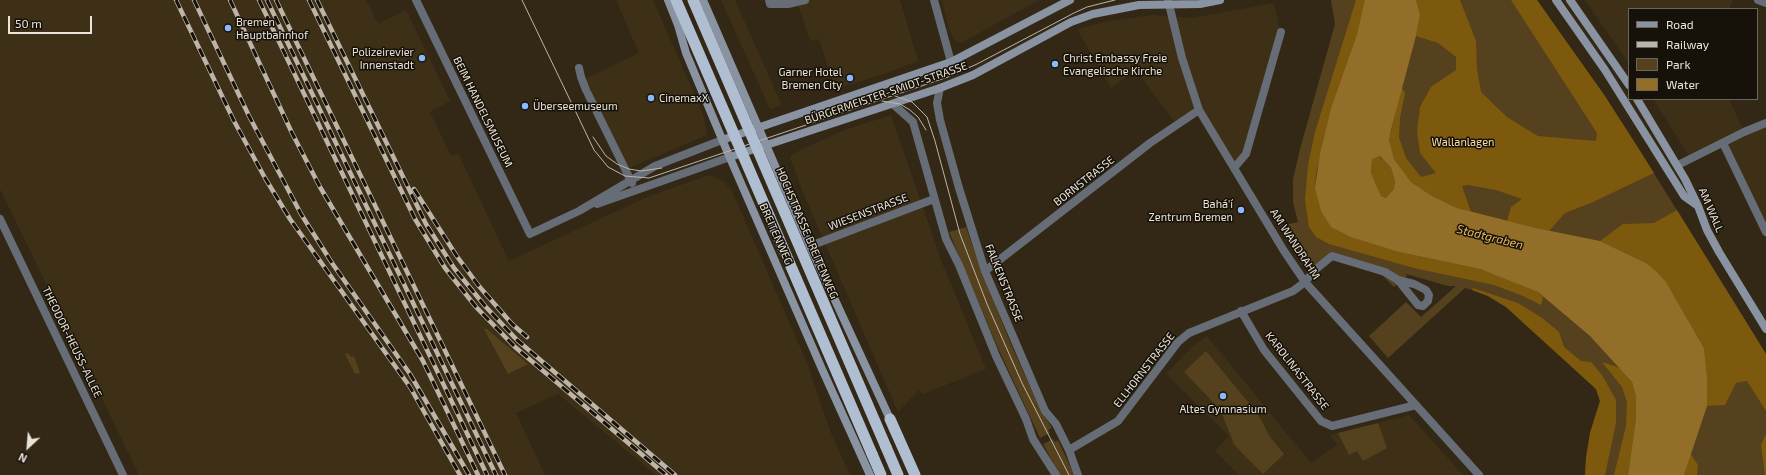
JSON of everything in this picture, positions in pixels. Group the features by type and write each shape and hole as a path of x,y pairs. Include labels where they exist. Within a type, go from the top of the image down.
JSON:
{"highway":[{"path":"676,0 881,475"},
{"name":"HOCHSTRASSE BREITENWEG","path":"693,0 898,475"},
{"path":"890,419 915,475"}],"main road":[{"name":"BREITENWEG","path":"668,0 678,24 686,53 722,140 870,475"},
{"path":"703,0 810,246 890,419"},
{"name":"BÜRGERMEISTER-SMIDT-STRASSE","path":"722,140 951,62 1070,0"},
{"name":"BÜRGERMEISTER-SMIDT-STRASSE","path":"730,156 766,146 940,88 972,75 1071,22 1092,14 1139,5 1169,3 1200,4 1220,0"},
{"path":"1556,0 1629,106 1684,196 1698,206"},
{"path":"1570,0 1628,84"},
{"path":"678,24 679,16 683,10 691,7 707,10"},
{"name":"AM WALL","path":"1639,100 1678,165 1698,206 1707,230 1766,329"}],"street":[{"name":"BEIM HANDELSMUSEUM","path":"416,0 530,234"},
{"path":"770,2 788,4 805,0"},
{"path":"934,0 951,62"},
{"path":"1758,0 1766,3"},
{"name":"AM WANDRAHM","path":"1169,3 1182,58 1199,110 1305,282 1479,475"},
{"path":"1234,168 1246,154 1281,32"},
{"path":"579,68 587,92 630,180 638,190"},
{"name":"FALKENSTRASSE","path":"940,88 937,103 940,120 959,188 985,271 1046,411 1056,424 1069,450 1078,475"},
{"path":"893,104 913,122 946,239 960,266 996,356 1026,419 1033,439 1056,475"},
{"name":"BORNSTRASSE","path":"985,271 1150,143 1199,110"},
{"path":"1678,165 1766,123"},
{"name":"BÜRGERMEISTER-SMIDT-STRASSE","path":"579,211 630,180 678,156 722,140"},
{"path":"1723,143 1766,232"},
{"name":"BÜRGERMEISTER-SMIDT-STRASSE","path":"530,234 579,211 730,156"},
{"name":"WIESENSTRASSE","path":"810,246 934,199"},
{"name":"THEODOR-HEUSS-ALLEE","path":"0,219 123,475"},
{"name":"ELLHORNSTRASSE","path":"1069,450 1118,421 1178,342 1189,333 1293,291 1305,282 1315,270 1332,256 1385,272 1398,280"},
{"name":"KAROLINASTRASSE","path":"1241,312 1264,350 1322,421 1332,426 1416,405"}],"shaded area":[{"path":"0,0 366,0 378,24 406,10 450,101 430,112 451,156 458,153 509,261 647,197 706,176 712,176 723,181 732,191 807,363 831,433 850,475 656,475 558,394 516,413 545,475 139,475 0,189"},
{"path":"616,0 653,0 703,114 707,135 629,168 585,79 639,53"},
{"path":"721,0 735,0 782,105 770,109"},
{"path":"805,0 900,0 918,61 884,74 835,89 819,39 810,41 797,2"},
{"path":"942,0 1039,0 961,43 955,40 949,30"},
{"path":"1585,0 1733,0 1729,8 1628,8 1628,63"},
{"path":"1274,3 1280,30 1245,154 1234,166 1198,110 1176,124 1136,70 1111,88 1077,29 1109,21 1153,15 1191,18"},
{"path":"1654,100 1729,100 1744,131 1766,123 1766,231 1723,142 1690,158"},
{"path":"891,115 941,260 986,369 923,394 919,390 898,412 802,190 790,157 792,154 842,131"},
{"name":"Altes Gymnasium","path":"1207,336 1311,463 1337,445 1330,435 1409,415 1463,475 1239,475 1215,451 1229,436 1166,374 1192,347"}],"green space":[{"name":"Wallanlagen","path":"1331,0 1537,0 1629,133 1766,354 1766,475 1585,475 1590,433 1600,401 1596,389 1506,307 1488,296 1472,290 1465,288 1388,358 1369,336 1406,302 1421,317 1456,286 1448,286 1406,274 1407,276 1394,287 1382,275 1329,256 1312,270 1280,226 1298,222 1293,202 1293,179 1335,24"},
{"path":"1356,0 1365,0 1365,5 1357,34 1331,108 1316,174 1315,188 1399,252 1480,269 1538,292 1543,297 1541,305 1523,296 1494,285 1414,268 1329,244 1316,237 1309,227 1305,200 1308,165 1315,132"},
{"path":"1416,0 1460,0 1476,41 1477,69 1481,92 1507,117 1538,136 1596,141 1597,133 1511,0 1537,0 1605,96 1654,173 1593,202 1565,213 1549,231 1507,221 1511,207 1522,199 1496,190 1468,185 1462,186 1471,212 1457,208 1432,196 1411,182 1394,159 1389,141 1401,87 1405,93 1400,118 1399,137 1406,158 1421,177 1436,173 1420,153 1417,131 1420,107 1431,87 1456,70 1456,57 1438,43 1416,36 1420,15"},
{"path":"1379,156 1391,168 1395,181 1394,189 1387,198 1381,196 1371,173 1372,159"},
{"path":"1677,210 1766,354 1766,411 1747,381 1736,383 1725,405 1707,406 1707,376 1704,348 1666,282 1646,263 1600,241 1623,224 1654,223"},
{"path":"966,227 981,270 1010,342 1041,411 1052,428 1048,430 1050,433 1040,438 997,346 949,232"},
{"path":"1473,288 1518,303 1542,318 1559,332 1564,347 1581,361 1591,362 1602,375 1616,400 1616,423 1605,475 1585,475 1590,433 1600,401 1596,389 1506,307 1488,296 1472,290"},
{"path":"484,329 487,329 528,364 508,374"},
{"path":"1206,351 1258,414 1270,437 1284,454 1263,474 1234,444 1222,414 1184,372"},
{"path":"348,353 351,357 354,356 360,373 355,374 345,354"},
{"path":"1602,362 1620,368 1632,382 1636,397 1636,418 1628,475 1614,475 1626,426 1627,402 1622,387"},
{"path":"1378,423 1387,448 1363,461 1357,451 1349,455 1338,433"},
{"path":"1766,434 1766,475 1765,475 1761,445"},
{"path":"1053,439 1055,442 1058,440 1074,475 1060,475 1043,444"},
{"path":"1690,453 1698,465 1697,475 1684,475"}],"water":[{"name":"Stadtgraben","path":"1365,0 1416,0 1420,15 1416,36 1389,140 1394,159 1411,182 1432,196 1457,208 1536,228 1600,241 1646,263 1666,282 1704,348 1707,376 1707,406 1684,475 1628,475 1636,418 1636,397 1632,382 1590,336 1538,292 1480,269 1399,252 1351,237 1331,227 1321,211 1315,188 1320,154 1331,108 1357,34","holes":["1380,156 1391,168 1395,181 1394,189 1386,198 1381,196 1371,173 1372,159"]}],"tram line":[{"path":"522,0 571,102"},
{"path":"573,106 594,150 608,167 625,176 649,178 948,77 977,64 1087,7 1115,0"},
{"path":"895,96 912,102 927,117 960,234 987,304 1022,383 1069,475"},
{"path":"882,101 900,104 910,110 918,117 926,130"},
{"path":"593,137 606,156 617,164 629,169 641,171 662,168"}],"railway":[{"path":"176,0 234,121 265,178 290,219 410,387 460,475"},
{"path":"194,0 249,116 301,214 332,263 410,374 469,475"},
{"path":"230,0 292,133 320,187 423,361 478,475"},
{"path":"259,0 487,475"},
{"path":"267,0 496,475"},
{"path":"276,0 505,475"},
{"path":"309,0 415,219 445,268 476,307 515,347 666,475"},
{"path":"317,0 426,224 454,268 485,306 517,340 675,475"},
{"path":"414,189 456,255 478,285 512,324 527,337"}],"place":[{"name":"Bremen Hauptbahnhof","path":"228,28"},
{"name":"Polizeirevier Innenstadt","path":"422,58"},
{"name":"Christ Embassy Freie Evangelische Kirche","path":"1055,64"},
{"name":"Garner Hotel Bremen City","path":"850,78"},
{"name":"CinemaxX","path":"651,98"},
{"name":"Überseemuseum","path":"525,106"},
{"name":"Bahá'í Zentrum Bremen","path":"1241,210"},
{"name":"Altes Gymnasium","path":"1223,396"}]}
